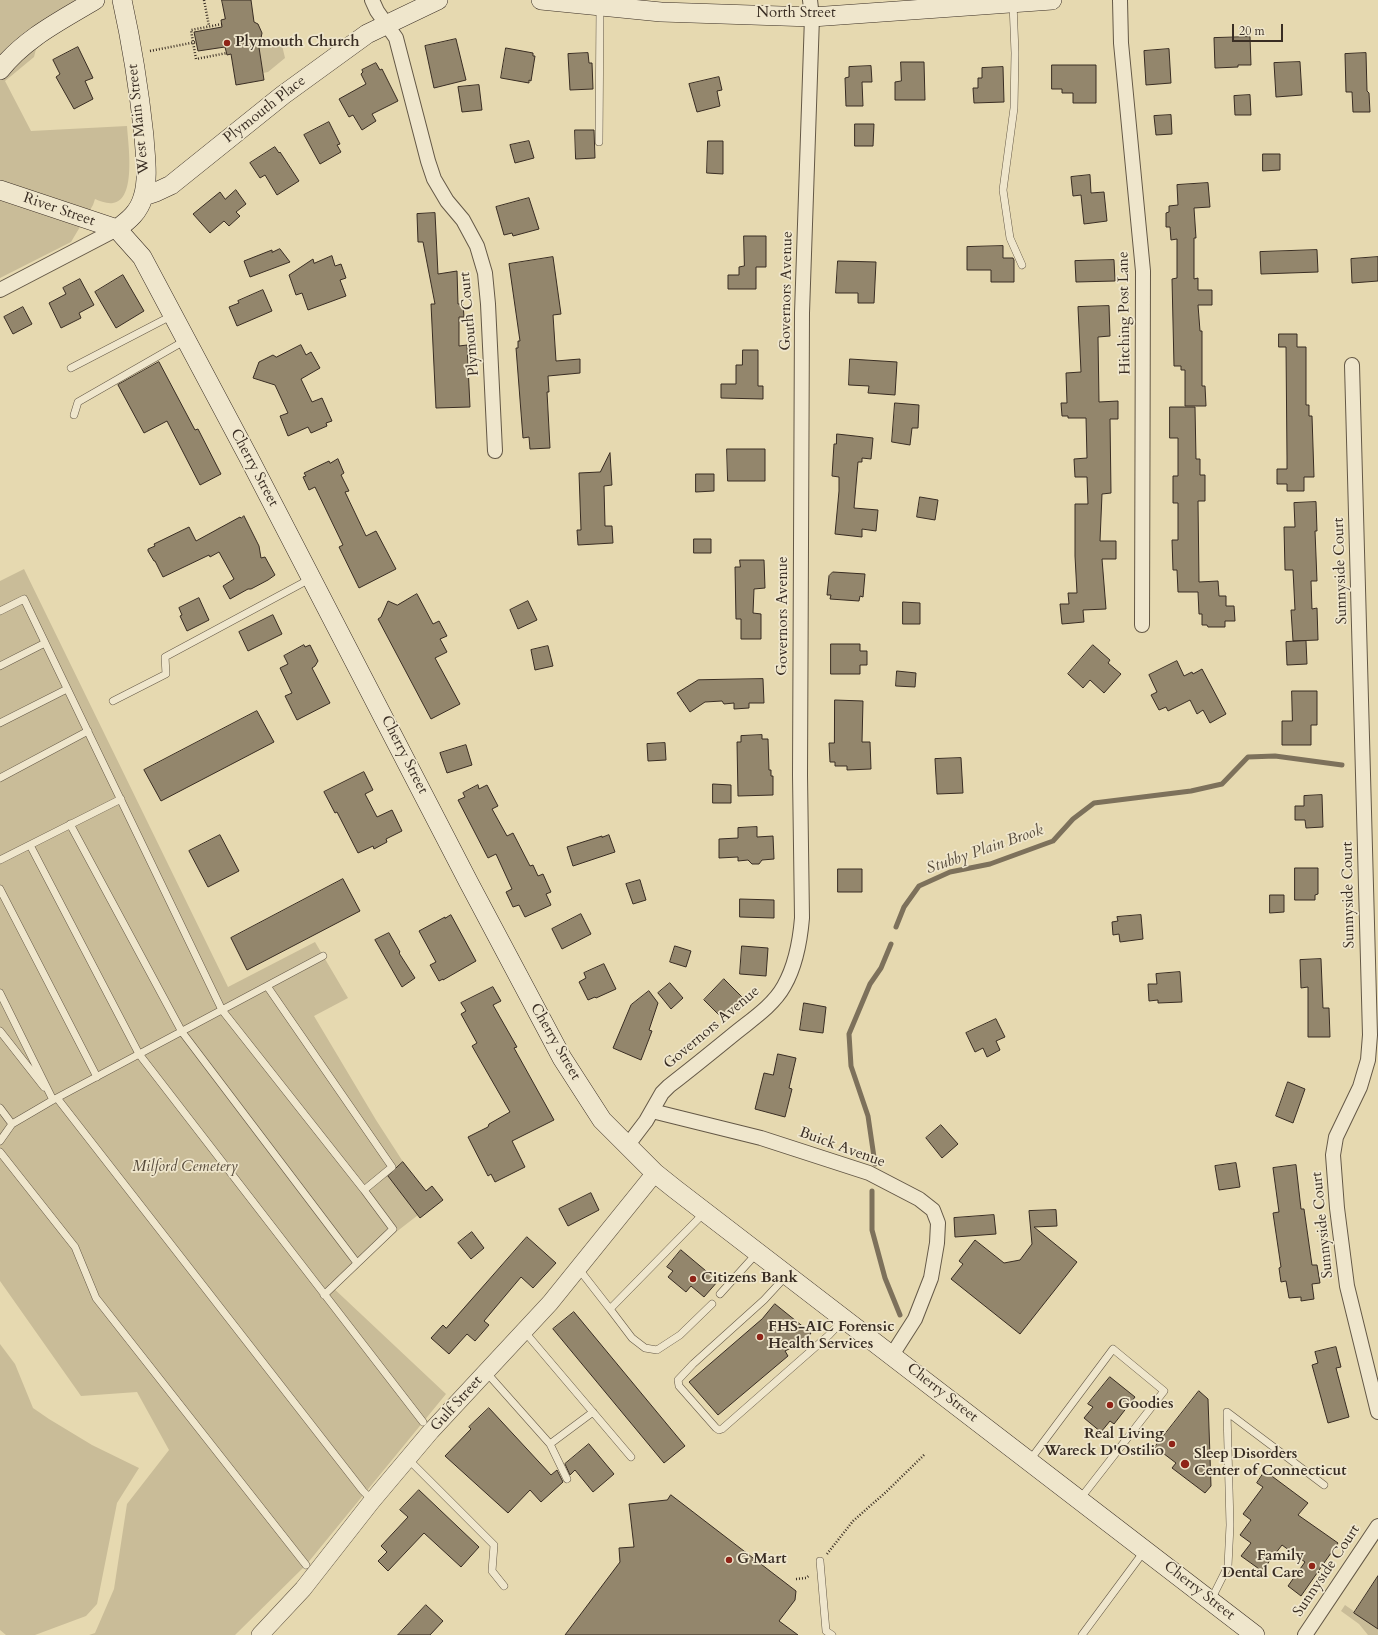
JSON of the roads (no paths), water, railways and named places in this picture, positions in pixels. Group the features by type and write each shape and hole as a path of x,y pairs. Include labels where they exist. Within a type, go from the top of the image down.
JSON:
{"main road":[{"path":"0,70 26,43 95,0"},
{"name":"West Main Street","path":"117,230 134,216 144,196 146,166 142,121 122,0"},
{"path":"386,24 438,0"},
{"name":"North Street","path":"541,0 661,12 1013,3 1052,0"},
{"name":"Plymouth Place","path":"144,196 156,192 170,184 283,95 367,34 386,24"},
{"name":"River Street","path":"0,190 117,230"},
{"name":"Cherry Street","path":"117,230 142,257 312,578 469,883 562,1058 602,1120 655,1173 1256,1635"}],"street":[{"path":"372,0 386,24"},
{"name":"Hitching Post Lane","path":"1120,0 1121,43 1143,271 1142,626"},
{"name":"Governors Avenue","path":"627,1146 646,1121 662,1093 669,1086 762,1012 777,997 790,975 797,953 800,936 802,918 800,759 802,320 811,8"},
{"name":"Plymouth Court","path":"386,24 396,38 434,179 447,201 462,220 477,246 484,273 488,304 495,451"},
{"path":"0,290 117,230"},
{"name":"Sunnyside Court","path":"1352,365 1370,1035 1368,1060 1360,1087 1336,1137 1333,1155 1337,1208 1347,1286 1378,1412"},
{"name":"Buick Avenue","path":"652,1111 761,1138 869,1173 919,1199 933,1210 938,1223 932,1278 916,1319 892,1355"},
{"name":"Gulf Street","path":"260,1635 303,1589 372,1500 578,1268 655,1173"},
{"name":"Sunnyside Court","path":"1304,1635 1378,1526"}],"lane":[{"path":"1013,3 1015,53 1014,108 1002,190 1010,238 1022,265"},
{"path":"599,142 600,6"},
{"path":"71,368 173,314"},
{"path":"74,415 78,402 186,340"},
{"path":"113,701 166,674 165,657 312,578"},
{"path":"0,611 24,599 222,1010 393,1229 324,1295"},
{"path":"0,666 45,643"},
{"path":"0,723 67,689"},
{"path":"0,778 88,731"},
{"path":"0,860 120,799"},
{"path":"70,824 182,1032 357,1263"},
{"path":"30,845 139,1054 423,1422"},
{"path":"0,889 97,1077"},
{"path":"0,1142 12,1124 55,1099 323,956"},
{"path":"267,986 392,1167 364,1190"},
{"path":"0,994 55,1099"},
{"path":"0,1031 353,1478 372,1500"},
{"path":"0,1108 12,1124"},
{"path":"0,1152 76,1246 96,1298 306,1565"},
{"path":"610,1309 705,1212"},
{"path":"720,1294 757,1252"},
{"path":"578,1268 632,1338 645,1348 657,1350 680,1335 712,1304"},
{"path":"788,1275 764,1300 693,1364 678,1380 679,1386 716,1428 719,1430 722,1429 829,1335 844,1318"},
{"path":"524,1330 631,1457"},
{"path":"1030,1460 1113,1349 1164,1391 1080,1499"},
{"path":"486,1372 550,1444 567,1479"},
{"path":"550,1444 593,1412"},
{"path":"1211,1600 1228,1566 1230,1525 1227,1412 1324,1485"},
{"path":"408,1459 494,1545 492,1571 504,1586"},
{"path":"1082,1635 1146,1550"},
{"path":"820,1562 826,1631 832,1635"}],"waterway":[{"name":"Stubby Plain Brook","path":"896,927 904,907 919,886 950,872 990,864 1053,841 1073,819 1094,803 1191,791 1222,784 1248,757 1275,756 1342,765"},
{"name":"Stubby Plain Brook","path":"875,1164 868,1116 851,1066 849,1034 870,984 881,968 891,944"},
{"name":"Stubby Plain Brook","path":"872,1191 872,1230 885,1278 900,1315"}],"place":[{"name":"Plymouth Church","path":"227,43"},
{"name":"Citizens Bank","path":"693,1279"},
{"name":"FHS-AIC Forensic Health Services","path":"760,1337"},
{"name":"Goodies","path":"1110,1405"},
{"name":"Real Living Wareck D'Ostilio","path":"1172,1444"},
{"name":"Sleep Disorders Center of Connecticut","path":"1185,1464"},
{"name":"G Mart","path":"729,1560"},
{"name":"Family Dental Care","path":"1312,1566"}],"park label":[{"name":"Milford Cemetery","path":"185,1168"}]}
